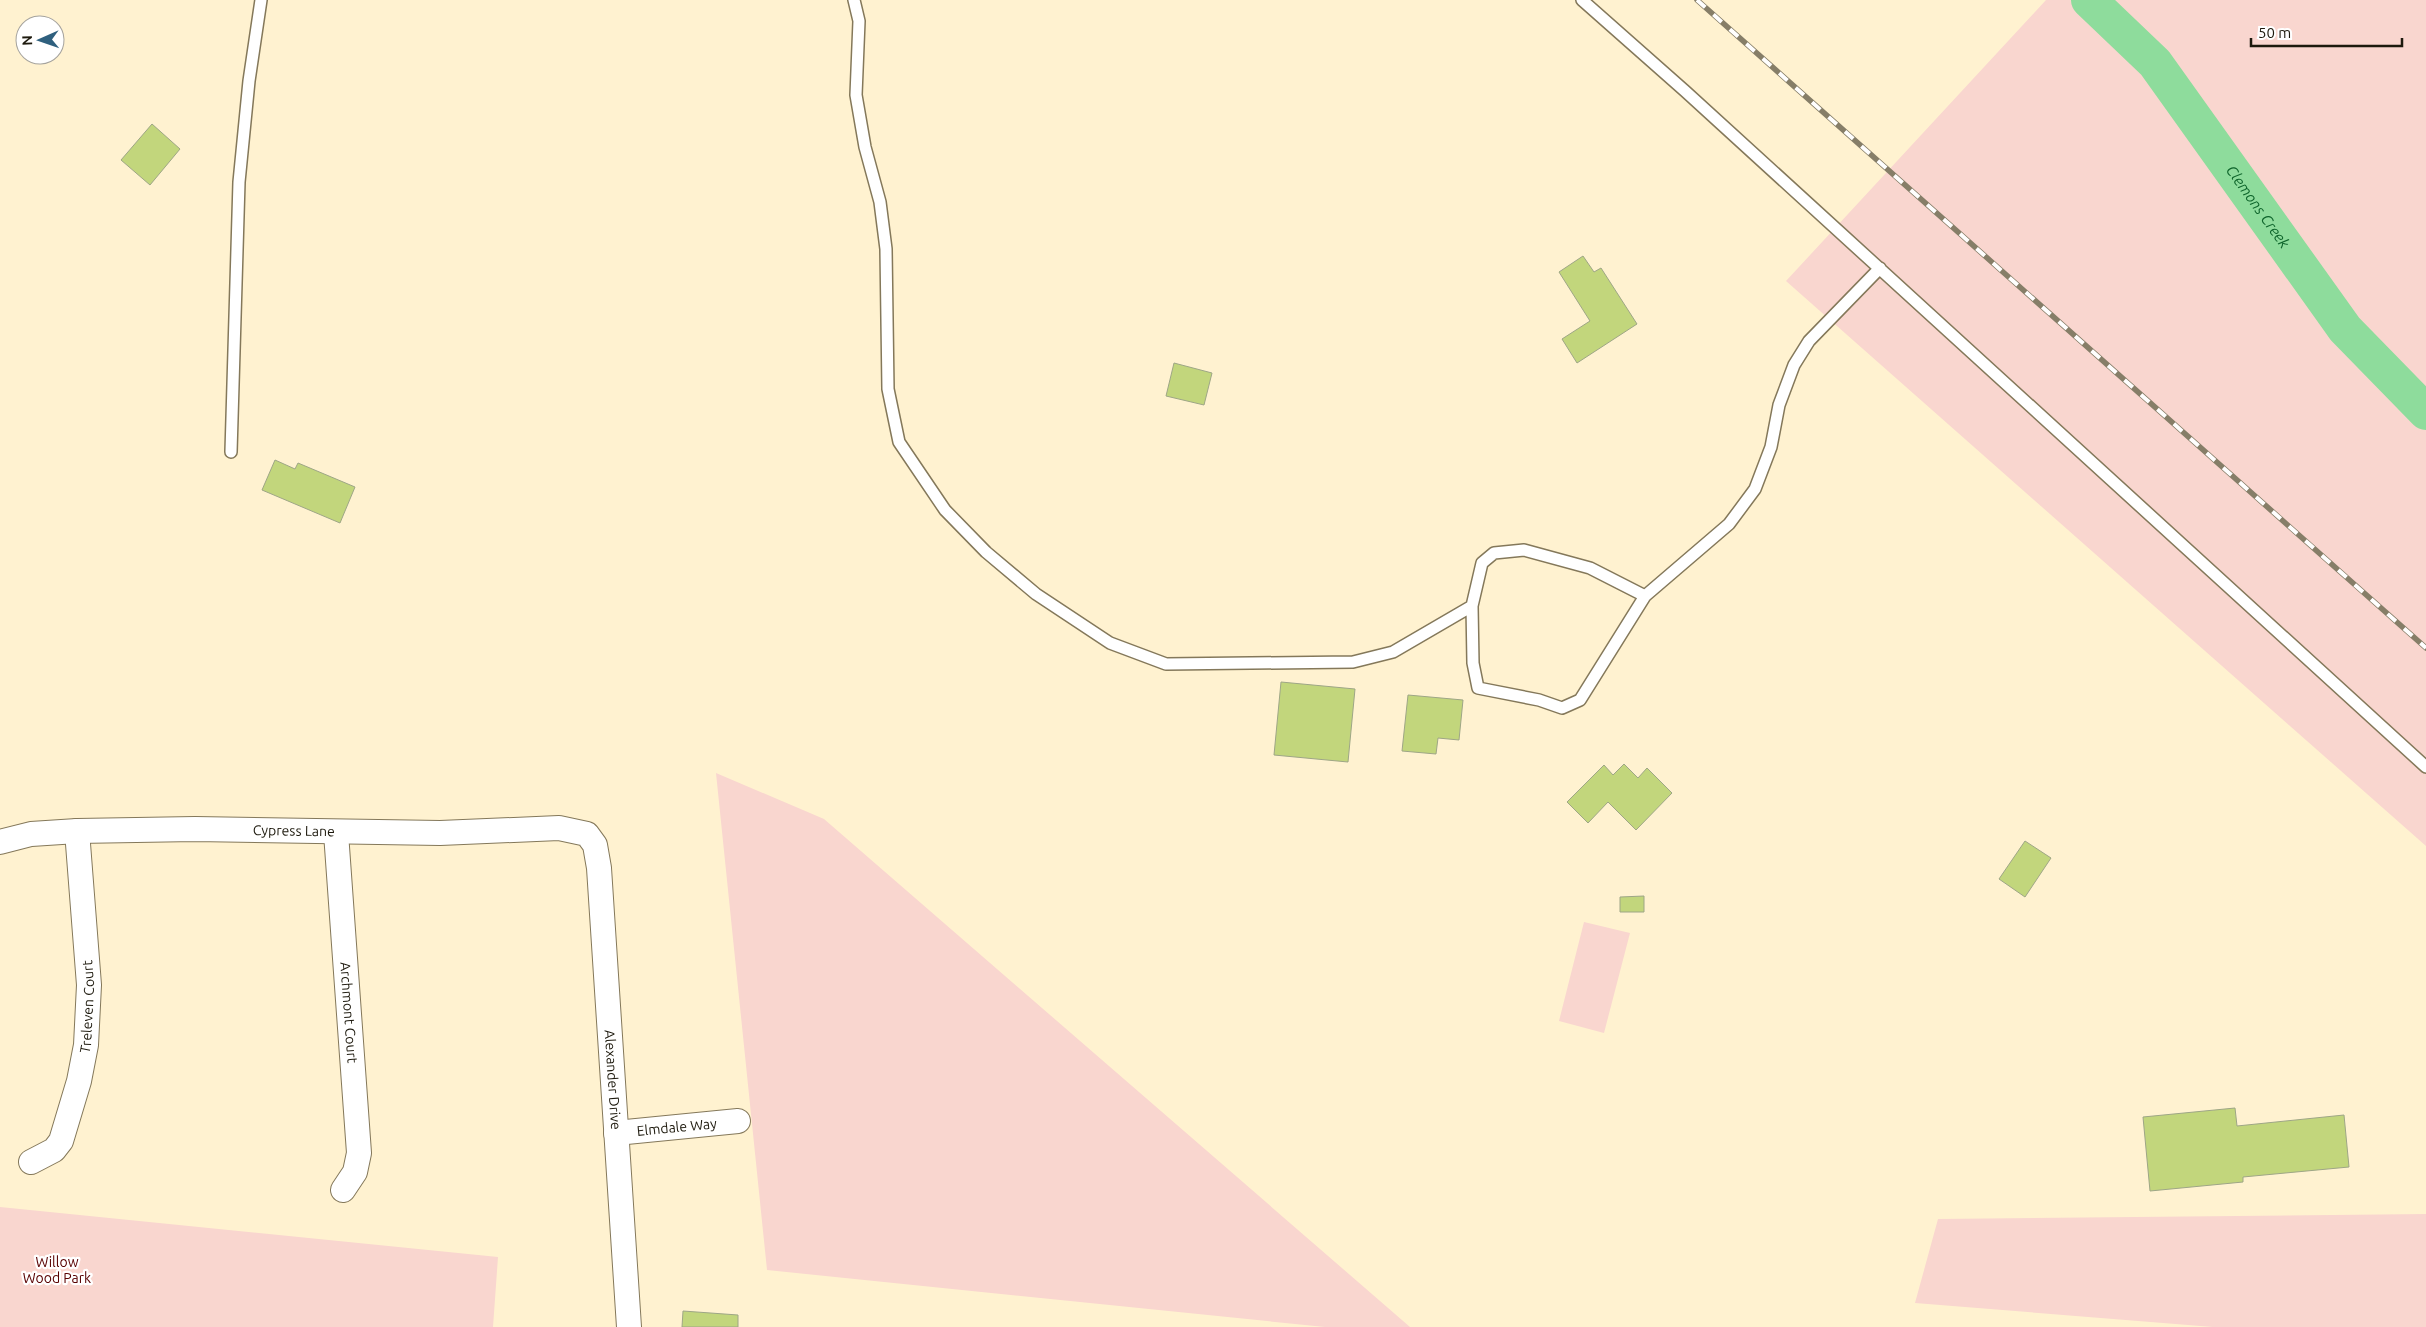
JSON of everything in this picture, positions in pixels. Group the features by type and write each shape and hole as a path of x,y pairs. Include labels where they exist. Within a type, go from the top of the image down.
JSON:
{"street":[{"name":"Cypress Lane","path":"0,842 31,834 195,829 440,833 559,828 587,834"},
{"name":"Treleven Court","path":"31,1162 45,1157 61,1141 79,1081 86,1045 89,985 77,832"},
{"name":"Archmont Court","path":"336,832 359,1153 355,1172 343,1190"},
{"name":"Alexander Drive","path":"587,834 595,845 599,868 629,1327"},
{"name":"Elmdale Way","path":"616,1133 738,1121"}],"lane":[{"path":"230,452 238,182 249,81 261,0"},
{"path":"854,0 859,21 856,95 864,147 880,202 885,239 888,389 899,442 944,510 986,552 1036,594 1110,643 1166,664 1353,662 1393,652 1472,606"},
{"path":"1582,0 1880,268 2426,767"},
{"path":"1645,596 1590,568 1524,550 1494,552 1482,563 1472,606 1473,663 1478,688 1539,700 1562,708 1580,700 1645,596 1729,524 1755,489 1771,447 1779,406 1794,365 1809,341 1880,268"}],"green space":[{"path":"2046,0 2426,0 2426,846 1786,281"},
{"path":"716,773 824,819 1410,1327 1325,1327 767,1270"},
{"path":"1584,922 1630,933 1604,1033 1559,1021"},
{"name":"Willow Wood Park","path":"0,1207 498,1257 493,1327 0,1327"},
{"path":"2426,1214 2426,1327 2213,1327 1915,1303 1938,1219"}],"building":[{"path":"152,124 180,149 150,185 121,160"},
{"path":"1583,256 1594,272 1601,268 1637,324 1577,363 1562,339 1590,321 1559,272"},
{"path":"1174,363 1212,373 1204,405 1166,396"},
{"path":"275,460 295,469 298,463 355,487 340,523 262,490"},
{"path":"1281,682 1355,689 1348,762 1274,755"},
{"path":"1408,695 1463,700 1459,740 1438,738 1436,754 1402,751"},
{"path":"1624,764 1638,778 1647,768 1672,793 1636,830 1608,802 1588,823 1567,802 1604,765 1613,775"},
{"path":"2025,841 2051,858 2025,897 1999,879"},
{"path":"1644,896 1644,912 1620,912 1620,897"},
{"path":"2235,1108 2237,1126 2344,1115 2349,1167 2243,1177 2243,1182 2150,1191 2143,1117"},
{"path":"683,1311 738,1315 738,1327 682,1327"}],"waterway":[{"name":"Clemons Creek","path":"2089,0 2155,63 2345,329 2426,412"}],"railway":[{"path":"1697,0 2426,648"}]}
